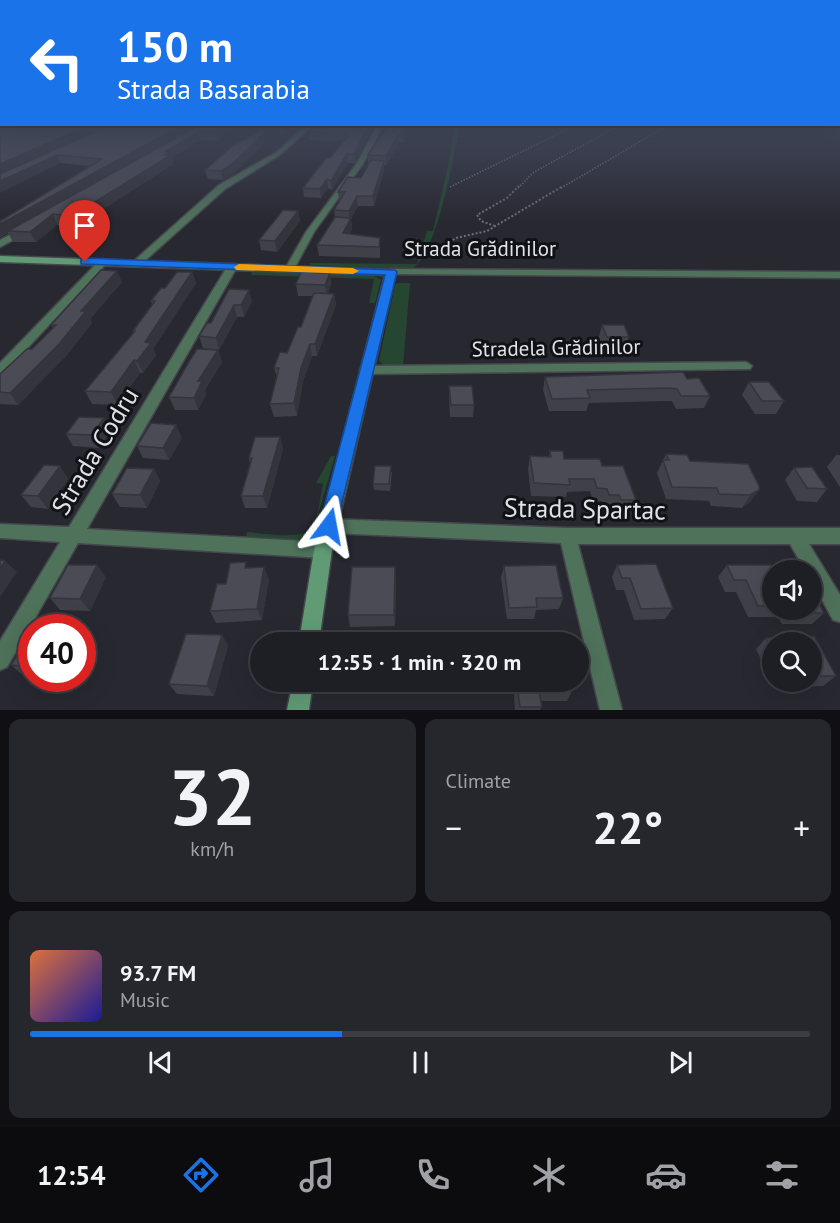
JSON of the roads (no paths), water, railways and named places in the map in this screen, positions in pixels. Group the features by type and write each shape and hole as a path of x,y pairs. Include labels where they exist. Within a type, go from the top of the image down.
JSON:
{"street":[{"path":"137,263 222,187 275,155"},
{"path":"290,269 310,232 364,155"},
{"path":"0,244 28,228"},
{"path":"0,259 391,272"},
{"path":"0,370 103,262"},
{"name":"Strada Codru","path":"0,660 232,267"},
{"name":"Strada Grădinilor","path":"310,632 322,550 391,272 840,275"},
{"name":"Stradela Grădinilor","path":"366,370 746,366"},
{"name":"Strada Spartac","path":"329,526 568,536 796,538 840,536"},
{"path":"0,531 322,550"},
{"path":"568,536 610,710"},
{"path":"796,538 840,613"},
{"path":"298,710 301,692"}]}
